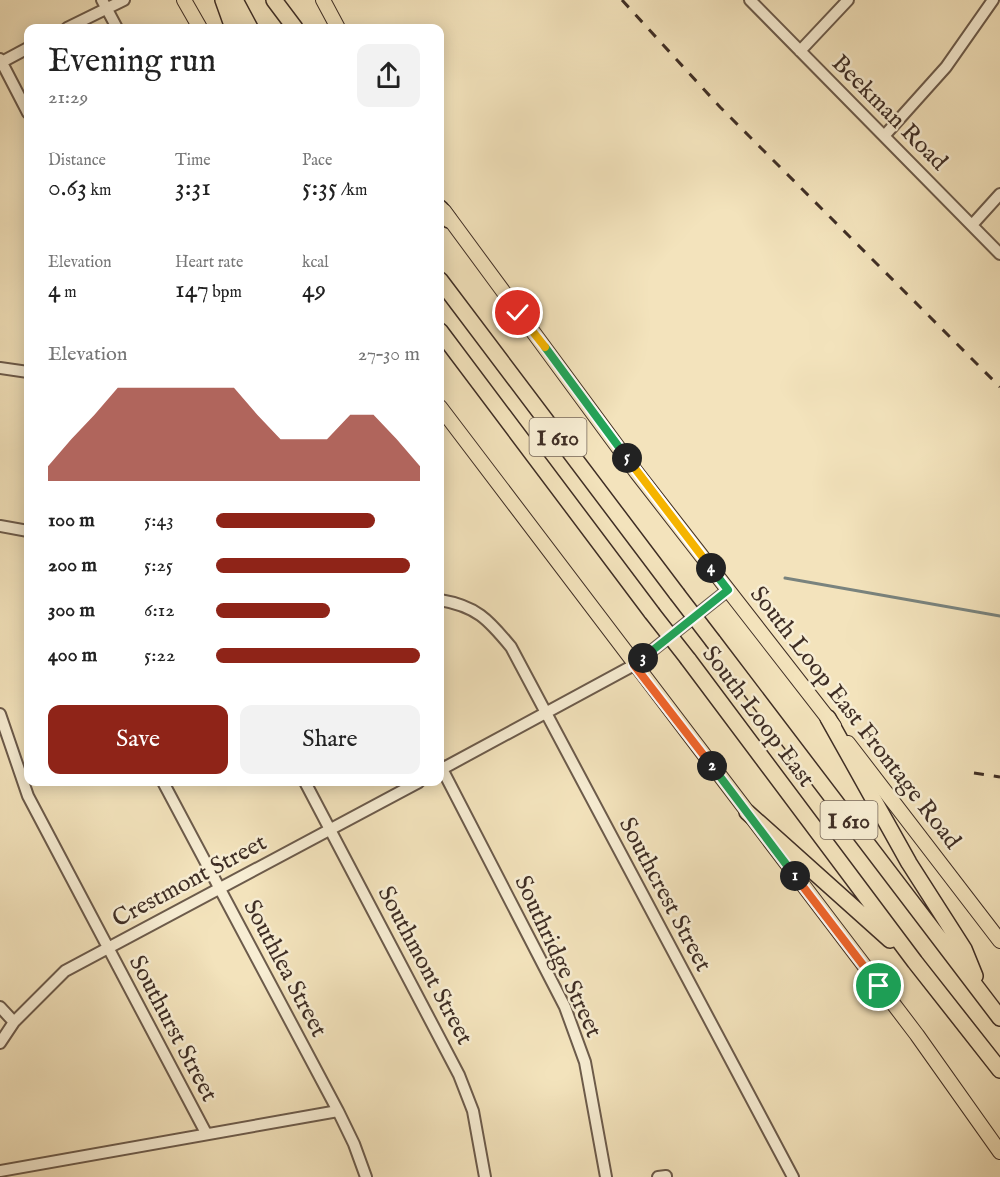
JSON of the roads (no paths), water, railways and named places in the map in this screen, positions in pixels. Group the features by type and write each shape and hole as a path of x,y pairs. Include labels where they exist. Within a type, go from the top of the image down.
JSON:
{"highway":[{"path":"223,0 232,24"},
{"path":"235,0 248,24"},
{"path":"269,0 283,24"},
{"path":"274,0 292,24"},
{"name":"South Loop East","path":"444,285 1000,1018"},
{"name":"South Loop East","path":"444,336 915,962 1000,1070"},
{"path":"828,718 909,863 964,949 985,998"},
{"path":"747,812 915,962"}],"main road":[{"path":"184,0 198,24"},
{"path":"323,0 336,24"},
{"name":"South Loop East Frontage Road","path":"444,214 637,473 1000,941"},
{"path":"444,412 916,1035 1000,1152"}],"street":[{"path":"73,24 105,4 124,0"},
{"name":"Beekman Road","path":"750,0 1000,254"},
{"path":"800,51 848,0"},
{"path":"885,135 946,67 993,0"},
{"path":"105,4 115,24"},
{"path":"24,50 0,61 24,106"},
{"path":"972,225 1000,194"},
{"path":"0,368 24,371"},
{"path":"0,526 24,530"},
{"path":"444,766 546,714 634,665 728,590"},
{"name":"Southcrest Street","path":"444,601 463,604 488,619 511,647 793,1177"},
{"name":"Southurst Street","path":"0,714 24,784"},
{"name":"Southridge Street","path":"444,776 565,1007 585,1062 606,1177"},
{"name":"Southurst Street","path":"25,786 206,1133"},
{"name":"Southlea Street","path":"166,786 338,1111 354,1144 366,1177"},
{"name":"Southmont Street","path":"307,786 459,1075 473,1111 485,1177"},
{"name":"Crestmont Street","path":"0,1043 14,1022 65,971 411,786"},
{"path":"0,1007 14,1022"},
{"path":"0,1171 338,1111"}],"waterway":[{"path":"785,578 1000,616"}],"railway":[{"path":"622,0 720,107 1000,387"},
{"path":"974,773 1000,777"}]}
